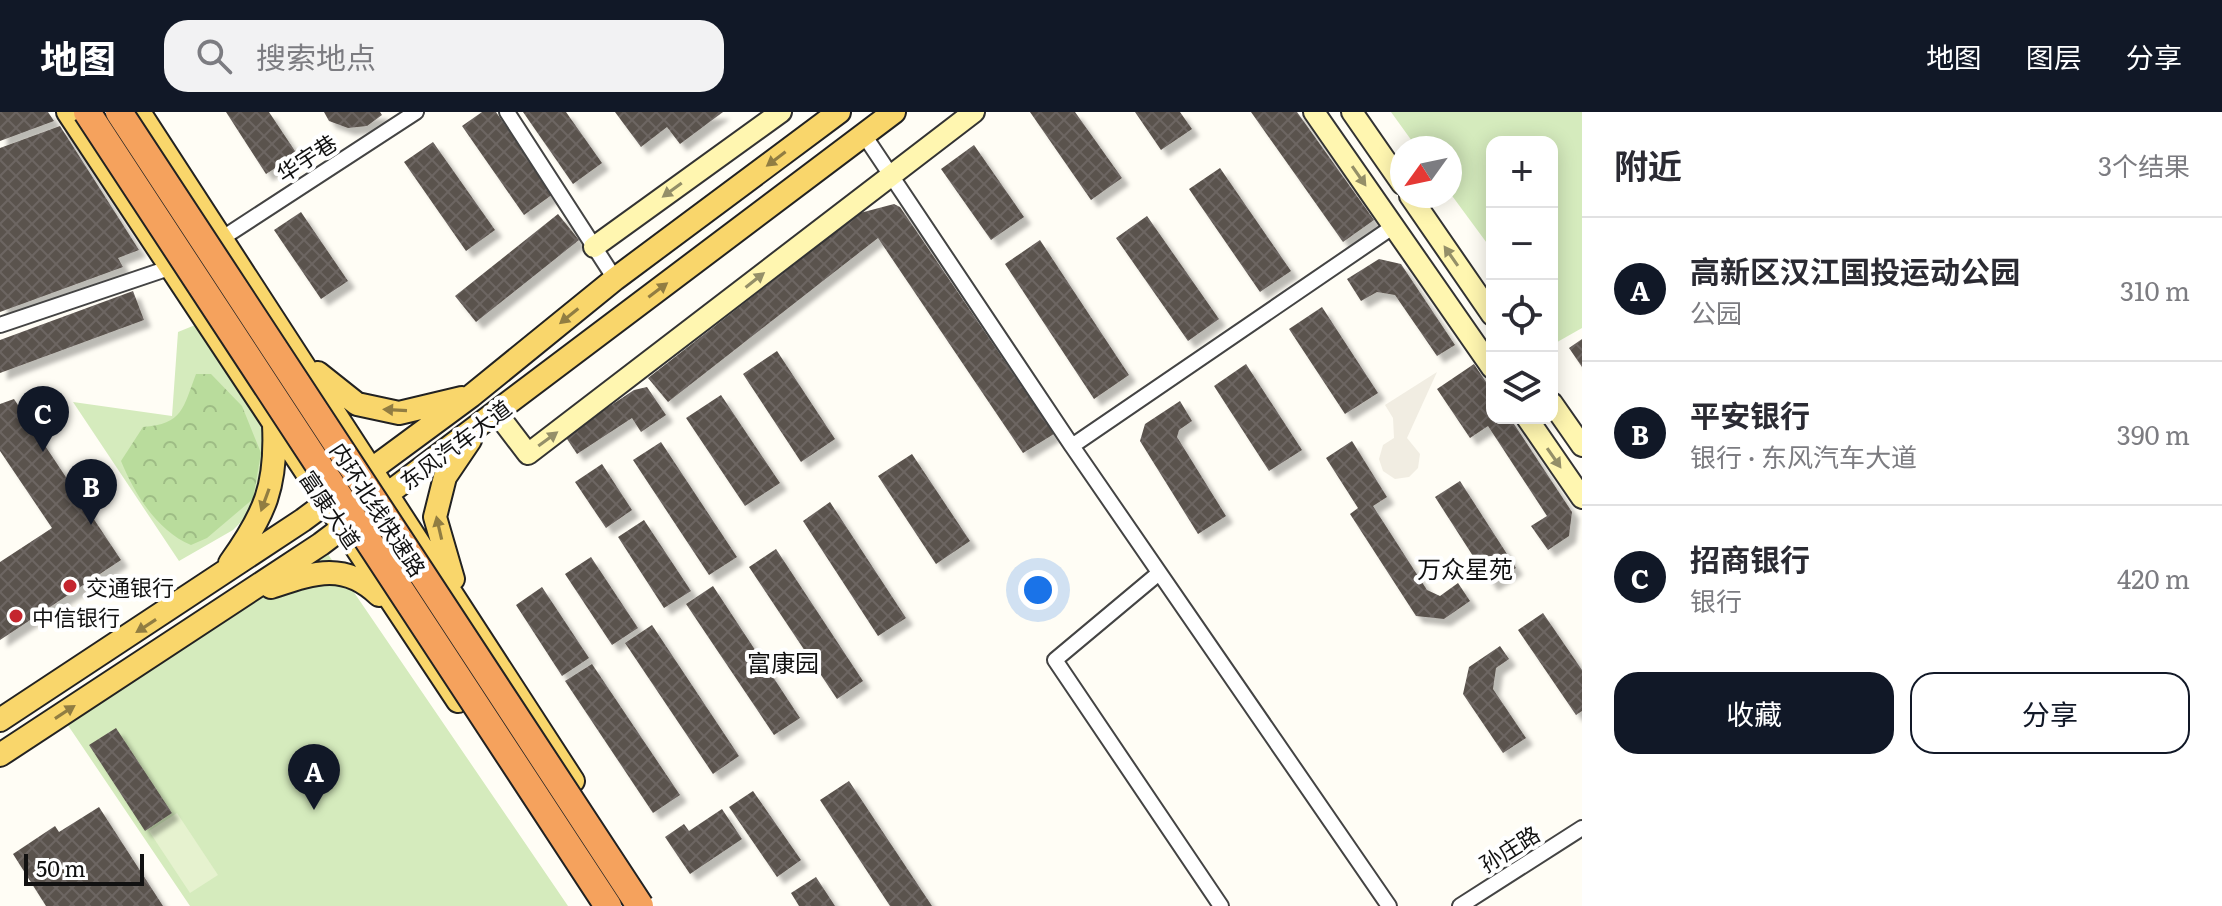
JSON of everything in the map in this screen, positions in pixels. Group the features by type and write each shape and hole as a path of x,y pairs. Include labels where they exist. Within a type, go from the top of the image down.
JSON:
{"highway":[{"name":"内环北线快速路","path":"87,112 608,906"},
{"name":"内环北线快速路","path":"119,112 640,906"}],"main road":[{"name":"富康大道","path":"68,112 593,906"},
{"path":"139,112 654,906"},
{"name":"东风汽车大道","path":"0,720 219,578 327,503 471,396 615,279 839,112"},
{"name":"东风汽车大道","path":"0,755 344,528 894,112"},
{"path":"303,362 357,404 399,413 471,396"},
{"path":"459,603 435,517 445,477 488,418"},
{"path":"219,578 248,537 264,507 276,468 274,424"},
{"path":"244,596 319,571 361,578 405,620"}],"street":[{"name":"华宇巷","path":"221,239 416,112"},
{"path":"507,112 615,279"},
{"path":"594,247 781,112"},
{"path":"488,418 528,454 974,112"},
{"path":"1314,112 1486,359"},
{"path":"1352,112 1390,167"},
{"path":"864,135 1072,446 1389,906"},
{"path":"1418,208 1486,306"},
{"path":"1072,446 1394,226"},
{"path":"0,325 169,268"},
{"path":"1558,412 1582,446"},
{"path":"1531,424 1582,498"},
{"path":"1159,573 1055,660 1221,906"},
{"name":"孙庄路","path":"1460,906 1582,828"}],"green space":[{"path":"1391,112 1582,112 1582,328 1558,342 1558,136 1486,136 1486,242 1461,208 1462,136 1408,136"},
{"path":"205,321 266,412 267,433 257,506 233,530 179,561 73,402 172,416 178,332"},
{"path":"196,374 211,374 242,406 261,453 253,499 207,538 191,545 157,521 133,486 121,461 143,427 166,422 180,412"},
{"path":"321,544 568,906 190,906 61,715"},
{"path":"177,813 218,875 190,893 149,831"}],"shaded area":[{"path":"1437,372 1407,438 1420,454 1418,468 1409,477 1395,479 1383,471 1379,459 1383,445 1394,438 1393,418 1385,405"}],"building":[{"path":"0,112 48,112 54,121 0,141"},
{"path":"226,112 269,112 297,154 266,174"},
{"path":"324,112 380,112 382,115 367,126 348,128 329,121"},
{"path":"482,112 496,112 553,194 524,215 462,126"},
{"path":"523,112 566,112 602,163 573,184"},
{"path":"615,112 723,112 680,144 667,127 641,147"},
{"path":"1030,112 1075,112 1122,178 1091,200"},
{"path":"1135,112 1180,112 1192,129 1161,150"},
{"path":"1251,112 1297,112 1374,220 1343,242"},
{"path":"60,126 139,250 118,258 123,267 0,312 0,148"},
{"path":"433,142 495,230 466,251 404,162"},
{"path":"974,145 1024,217 991,240 941,169"},
{"path":"1220,168 1291,271 1260,292 1189,189"},
{"path":"894,204 900,207 1054,434 1023,453 878,238 668,402 648,378 860,213"},
{"path":"301,212 348,281 321,299 274,230"},
{"path":"558,214 579,240 476,322 455,296"},
{"path":"1147,216 1219,319 1188,341 1116,238"},
{"path":"1040,240 1129,375 1094,399 1005,264"},
{"path":"1379,259 1401,264 1455,345 1437,356 1395,295 1377,292 1361,301 1347,279"},
{"path":"133,291 144,320 0,373 0,340"},
{"path":"1322,307 1378,393 1345,414 1289,329"},
{"path":"1582,339 1582,367 1569,348"},
{"path":"777,351 835,439 801,462 743,374"},
{"path":"1246,364 1302,450 1269,471 1214,386"},
{"path":"1474,364 1486,382 1486,424 1514,424 1572,512 1569,536 1548,550 1531,526 1547,516 1488,426 1470,438 1437,389"},
{"path":"647,387 666,415 641,432 632,418 577,454 565,436 634,390"},
{"path":"721,395 780,483 745,506 686,418"},
{"path":"14,399 121,560 0,640 0,562 52,528 0,451 0,404"},
{"path":"1180,401 1192,421 1179,430 1177,437 1226,516 1198,534 1140,441 1145,424"},
{"path":"1352,441 1387,497 1373,506 1427,590 1440,596 1458,583 1470,601 1444,619 1416,616 1350,514 1358,508 1326,458"},
{"path":"661,442 737,557 709,575 633,460"},
{"path":"912,454 970,541 936,564 878,476"},
{"path":"602,464 632,510 606,528 575,482"},
{"path":"1460,481 1516,568 1491,584 1435,497"},
{"path":"830,502 906,618 878,636 803,521"},
{"path":"644,520 691,591 664,608 618,537"},
{"path":"776,549 863,681 837,699 749,567"},
{"path":"591,557 638,628 612,645 565,574"},
{"path":"713,586 800,718 774,735 686,604"},
{"path":"542,587 589,658 562,676 516,605"},
{"path":"1543,613 1582,670 1582,711 1576,715 1518,630"},
{"path":"652,625 739,756 713,774 625,643"},
{"path":"1500,646 1509,659 1496,668 1493,689 1526,738 1503,753 1463,694 1469,667"},
{"path":"592,664 680,795 653,813 565,681"},
{"path":"116,728 172,813 145,831 89,745"},
{"path":"849,781 932,906 890,906 820,800"},
{"path":"753,791 801,860 777,877 729,807"},
{"path":"99,807 163,906 46,906 13,854 55,826 59,832"},
{"path":"722,809 742,839 690,874 665,837 684,824 689,831"},
{"path":"816,877 835,906 799,906 791,893"}],"place":[{"name":"招商银行","path":"43,452"},
{"name":"平安银行","path":"91,525"},
{"name":"交通银行","path":"70,586"},
{"name":"中信银行","path":"16,616"},
{"name":"高新区汉江国投运动公园","path":"314,810"}],"district":[{"name":"万众星苑","path":"1465,567"},
{"name":"富康园","path":"783,661"}]}
